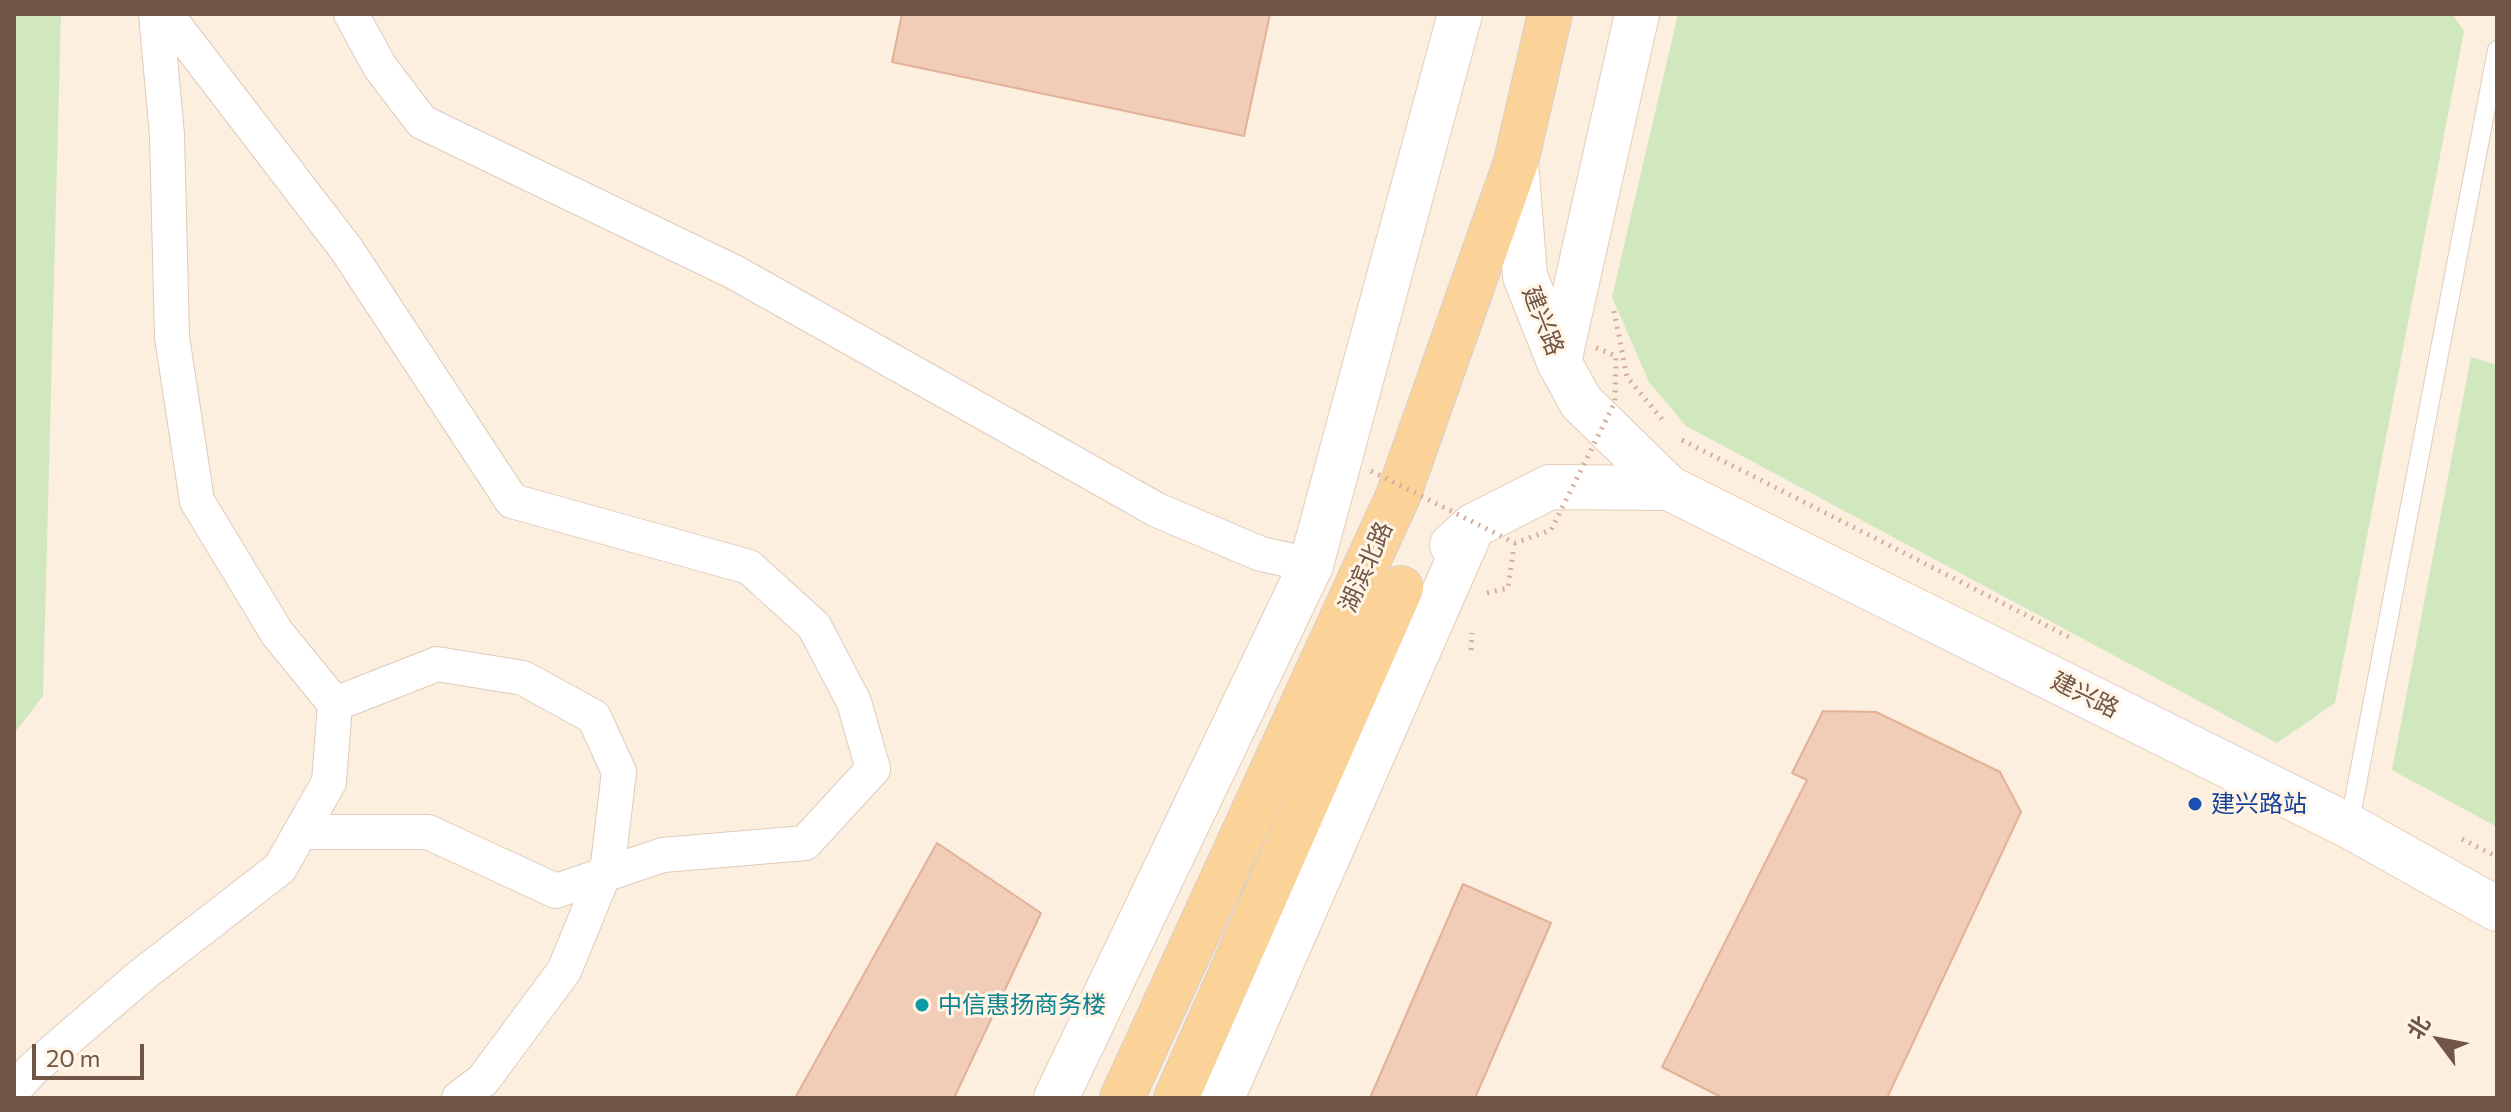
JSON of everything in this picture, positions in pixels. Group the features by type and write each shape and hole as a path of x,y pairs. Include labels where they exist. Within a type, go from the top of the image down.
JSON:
{"main road":[{"name":"湖滨北路","path":"1122,1098 1398,496 1516,162 1550,14"},
{"name":"湖滨北路","path":"1176,1098 1401,588"}],"street":[{"path":"14,1089 35,1067 142,975 280,868 329,782 335,704 277,633 197,501 172,337 167,135 156,14"},
{"path":"166,14 347,250 512,501 749,567 814,626 854,702 873,769 805,843 663,855 556,891 428,832 301,832"},
{"path":"351,14 380,67 422,122 734,272 1157,510 1261,554 1311,565"},
{"path":"1056,1098 1311,565 1460,14"},
{"path":"1576,354 1637,14"},
{"name":"建兴路","path":"1516,162 1525,276 1576,354 1581,402 1669,488 2349,826 2497,909"},
{"name":"建兴路","path":"1401,588 1473,526 1550,487 1669,488"},
{"path":"1222,1098 1473,526"},
{"path":"335,704 437,664 523,678 594,717 619,772 608,864 564,971 483,1080 459,1098"}],"lane":[{"path":"2349,826 2497,50"}],"path":[{"path":"1612,297 1627,377 1666,425"},
{"path":"1371,471 1515,543 1551,530 1615,402 1616,356 1576,354"},
{"path":"1676,437 2081,644"},
{"path":"2455,835 2497,857"}],"green space":[{"path":"14,14 61,14 43,696 14,734"},
{"path":"1678,14 2452,14 2464,31 2335,703 2277,743 1686,426 1649,382 1612,297"},
{"path":"2471,357 2497,365 2497,827 2392,770"}],"building":[{"path":"902,14 1270,14 1244,136 892,62"},
{"path":"1823,711 1876,712 2000,772 2021,812 1887,1098 1723,1098 1662,1067 1807,780 1792,773"},
{"name":"中信惠扬商务楼","path":"937,843 1041,913 954,1098 795,1098"},
{"path":"1463,884 1551,923 1475,1098 1370,1098"}],"place":[{"name":"建兴路站","path":"2195,804"},
{"name":"中信惠扬商务楼","path":"922,1005"}]}
